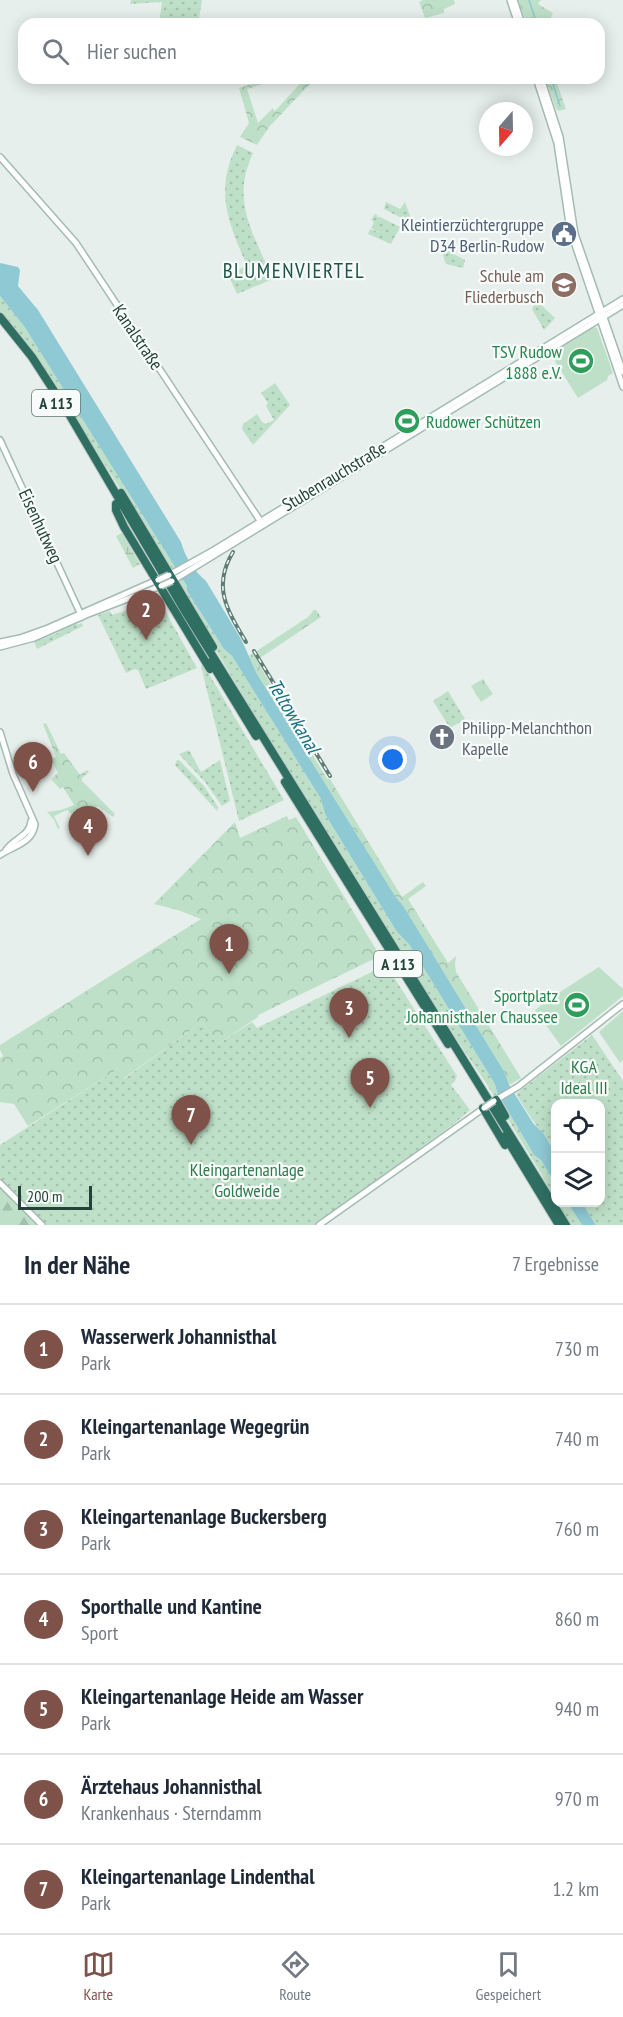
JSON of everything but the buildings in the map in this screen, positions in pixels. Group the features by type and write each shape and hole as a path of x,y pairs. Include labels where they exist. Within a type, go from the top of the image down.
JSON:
{"highway":[{"name":"A 113","path":"0,317 32,357 98,468 116,504 227,689 542,1196 563,1224"},
{"name":"A 113","path":"0,325 40,376 98,468 537,1178 563,1224"},
{"path":"98,468 108,474 124,497 173,576 227,673 227,678"},
{"path":"116,504 116,510 124,527 198,651 227,689"},
{"path":"496,1100 538,1173 537,1178"},
{"path":"483,1108 519,1167 538,1194 542,1196"}],"main road":[{"path":"512,0 518,18"},
{"path":"538,84 555,135 575,234 623,387"},
{"path":"543,84 559,133 568,208"},
{"name":"Kanalstraße","path":"0,157 76,243 262,523"},
{"path":"600,316 623,299"},
{"path":"600,316 623,305"},
{"path":"600,316 623,372"},
{"name":"Stubenrauchstraße","path":"173,576 197,567 262,523 600,316"},
{"name":"Eisenhutweg","path":"0,440 81,615"},
{"name":"Stubenrauchstraße","path":"173,576 193,561 262,523"},
{"path":"0,642 33,634 173,576"},
{"path":"0,647 34,638 81,615"},
{"path":"0,732 14,776 35,824 32,834 0,855"},
{"path":"319,1225 483,1108 515,1088 623,1004"},
{"path":"0,1183 42,1225"}],"green space":[{"path":"131,0 202,0 199,18 160,18 162,2 130,4"},
{"path":"454,0 455,4 444,9 444,13 425,18 419,2"},
{"path":"518,0 541,0 538,4 553,13 551,18 525,18"},
{"path":"263,84 247,89 258,123 273,108 274,111 300,84 311,84 269,127 257,145 240,137 249,123 239,88"},
{"path":"547,84 557,84 566,109 559,111 556,109"},
{"path":"237,145 253,153 246,171 244,203 252,232 273,279 237,294 228,274 247,266 229,220 225,192 226,177"},
{"path":"386,202 400,209 405,202 413,224 384,209"},
{"path":"375,214 400,227 391,244 368,234 370,229 381,233 371,228 374,222 371,220"},
{"path":"440,247 465,260 463,268 446,264"},
{"path":"0,296 24,326 187,586 187,591 224,649 232,656 321,799 325,814 397,932 409,944 495,1084 497,1092 534,1155 541,1160 551,1176 551,1192 486,1083 445,1022 268,738 131,506 31,348 0,312"},
{"path":"535,302 538,302 555,318 544,330 532,309"},
{"name":"TSV Rudow 1888 e.V.","path":"593,327 597,328 613,373 608,376 607,380 578,398 550,353"},
{"path":"275,383 290,405 253,445 242,429 243,424 257,414 266,424 274,420 266,406 268,403 261,393"},
{"path":"122,533 140,564 133,568 116,536"},
{"path":"159,600 197,668 146,689 138,670 126,673 98,615 110,611 112,615"},
{"path":"314,610 321,617 260,658 260,666 327,779 330,779 402,897 423,882 426,886 408,899 448,963 456,956 456,972 521,1078 509,1085 505,1073 404,907 257,674 249,656 308,617"},
{"path":"77,623 77,625 82,623 83,626 37,649 34,642 60,632 53,633 54,631"},
{"path":"203,664 284,800 239,821 201,666"},
{"path":"483,679 493,694 481,702 471,686"},
{"path":"448,691 465,719 450,728 433,701"},
{"path":"46,723 61,754 64,753 80,775 87,770 89,772 82,778 82,781 115,814 113,817 98,806 80,821 67,810 54,816 60,828 58,829 47,812 74,805 63,787 60,789 51,779 58,773 49,760 56,757 43,724"},
{"path":"189,750 201,772 220,760 230,801 222,806 205,782 179,754"},
{"path":"177,760 204,786 218,807 217,811 175,765"},
{"path":"287,816 289,820 296,817 380,956 258,1015 218,1044 202,1022 123,1079 118,1069 28,1126 14,1104 0,1102 0,1058 3,1056 0,1045 201,919 154,904 235,822 240,838"},
{"name":"Kleingartenanlage Goldweide","path":"386,965 457,1076 451,1085 470,1110 315,1225 47,1225 0,1178 0,1145 118,1069 124,1079 202,1022 218,1044 252,1022 257,1028"},
{"name":"Sportplatz Johannisthaler Chaussee","path":"599,967 623,989 623,996 561,1046 535,1010"},
{"path":"623,1011 623,1060 620,1063 599,1032"},
{"name":"KGA Ideal III","path":"592,1035 623,1081 623,1225 596,1225 585,1207 605,1207 605,1099 551,1099 551,1147 516,1094"},
{"path":"0,1185 39,1225 0,1225"},
{"path":"560,1207 571,1207 582,1225 571,1225"}],"water":[{"path":"0,263 18,267 20,270 18,286 38,310 181,542 191,563 206,581 241,639 257,674 404,907 505,1073 509,1085 551,1146 551,1176 541,1160 534,1155 497,1092 495,1084 409,944 397,932 325,814 321,799 232,656 224,649 187,591 187,586 24,326 0,296"},
{"path":"571,1207 585,1207 596,1225 582,1225"}],"waterway":[{"path":"529,0 535,18"},
{"path":"553,84 560,106"}],"railway":[{"path":"233,552 227,565 223,587 228,609 246,642"},
{"path":"254,651 330,776"}],"place":[{"name":"Kleintierzüchtergruppe D34 Berlin-Rudow","path":"564,234"},
{"name":"Schule am Fliederbusch","path":"564,285"},
{"name":"TSV Rudow 1888 e.V.","path":"581,361"},
{"name":"Rudower Schützen","path":"407,421"},
{"name":"Kleingartenanlage Wegegrün","path":"146,640"},
{"name":"Philipp-Melanchthon Kapelle","path":"442,737"},
{"name":"Ärztehaus Johannisthal","path":"33,792"},
{"name":"Sporthalle und Kantine","path":"88,856"},
{"name":"Wasserwerk Johannisthal","path":"229,974"},
{"name":"Sportplatz Johannisthaler Chaussee","path":"577,1005"},
{"name":"Kleingartenanlage Buckersberg","path":"349,1038"},
{"name":"Kleingartenanlage Heide am Wasser","path":"370,1108"},
{"name":"Kleingartenanlage Lindenthal","path":"191,1145"}],"district":[{"name":"BLUMENVIERTEL","path":"294,270"}],"water label":[{"name":"Teltowkanal","path":"294,716"}]}
